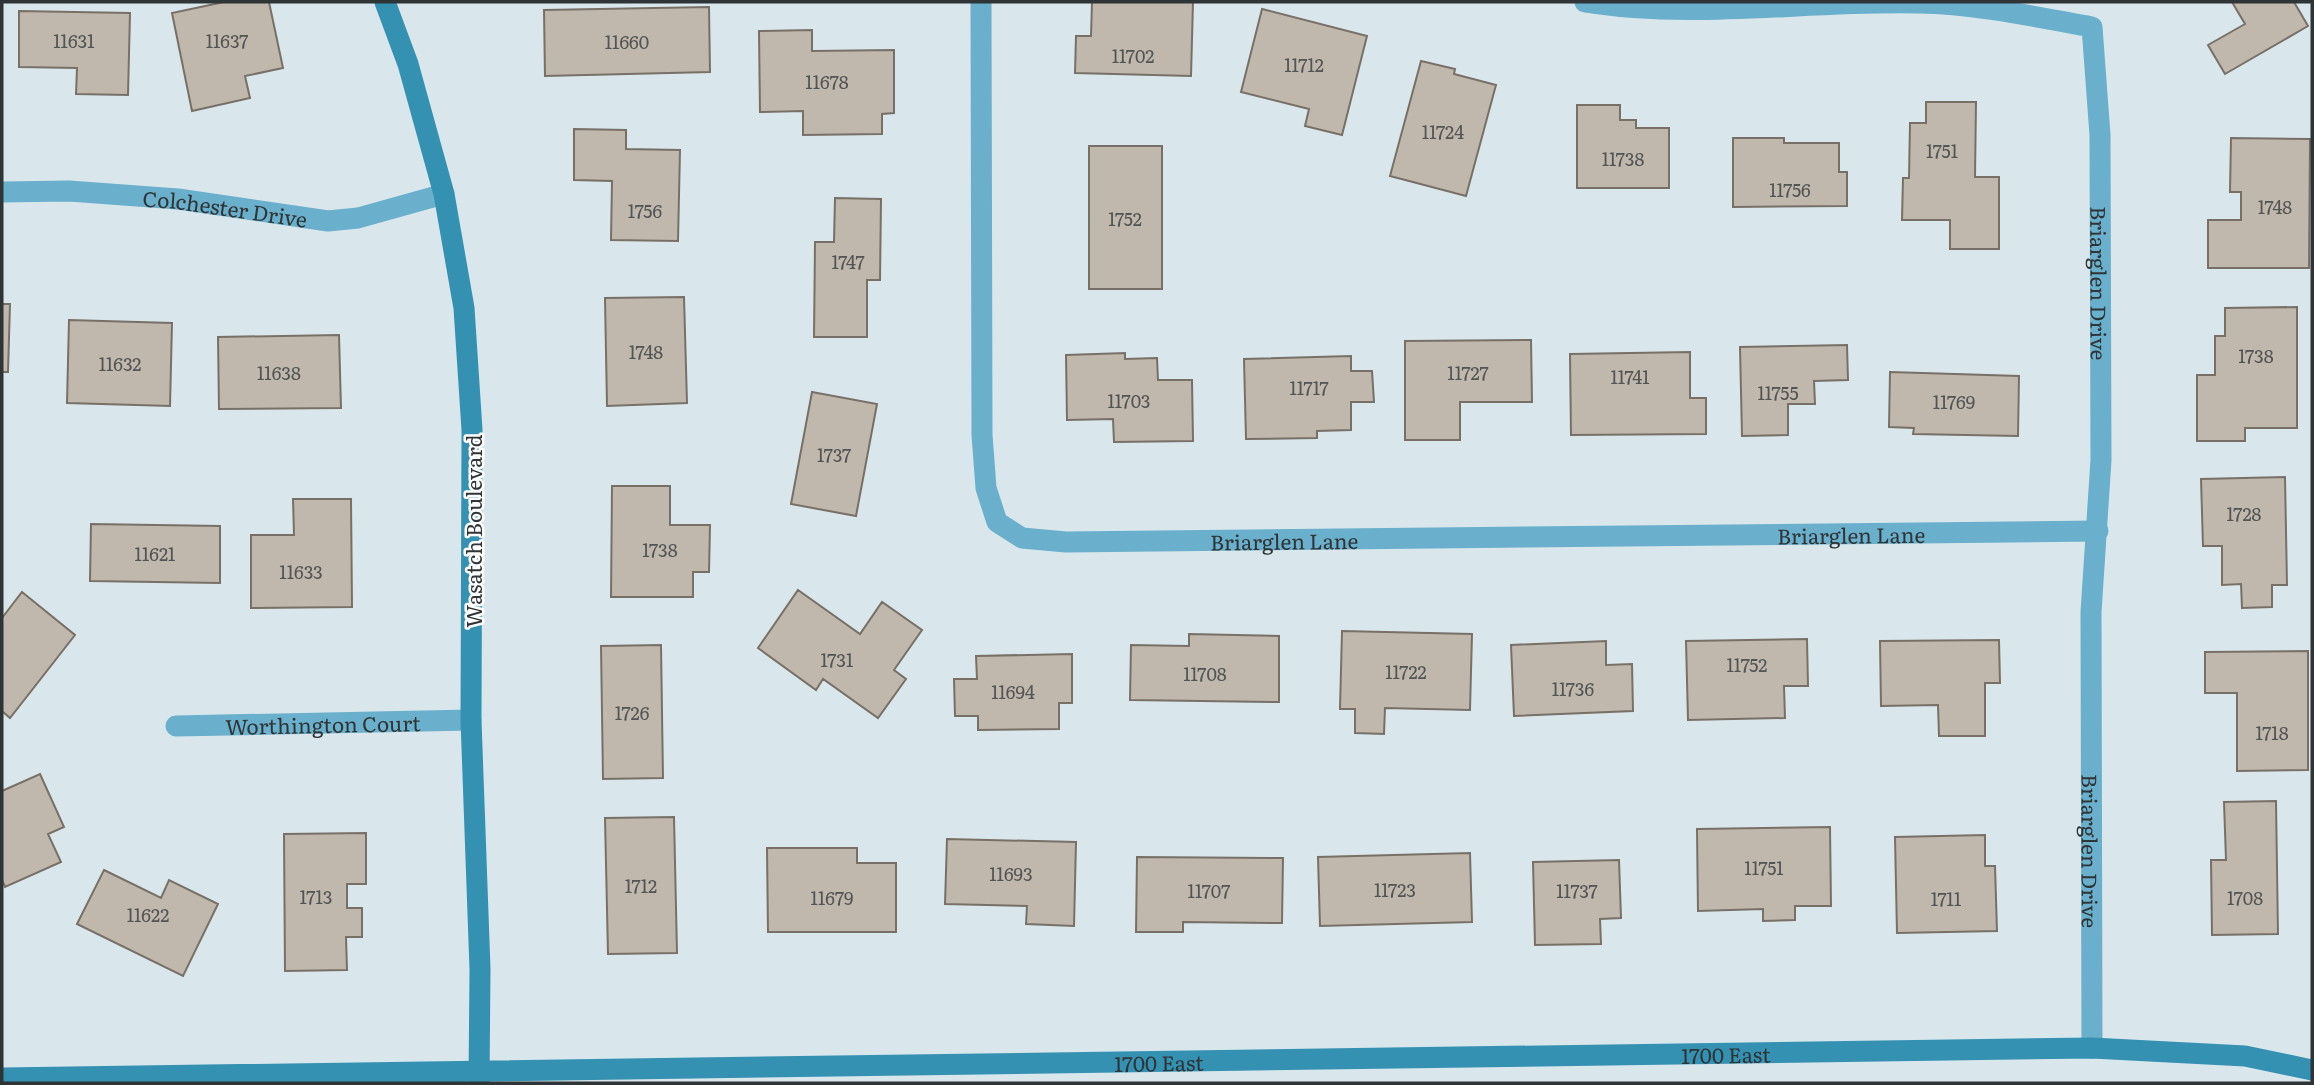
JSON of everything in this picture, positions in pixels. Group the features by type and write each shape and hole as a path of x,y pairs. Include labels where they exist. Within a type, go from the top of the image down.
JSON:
{"main road":[{"name":"Wasatch Boulevard","path":"385,2 408,64 444,194 464,308 472,430 471,720 480,969 480,1077"},
{"name":"1700 East","path":"2,1078 480,1077 2092,1048 2245,1056 2312,1070"}],"street":[{"name":"Briarglen Lane","path":"981,2 982,435 986,488 997,522 1022,538 1094,542 2098,531"},
{"name":"Briarglen Drive","path":"1585,2 1616,7 1674,9 1920,3 2014,13 2092,27 2101,135 2101,460 2091,612 2092,1048"},
{"name":"Colchester Drive","path":"2,191 69,191 178,199 328,221 358,218 444,194"},
{"name":"Worthington Court","path":"176,726 471,720"}],"building":[{"path":"224,2 269,2 283,68 245,76 250,98 192,111 172,13"},
{"path":"1092,2 1193,2 1191,76 1075,73 1076,36 1091,36"},
{"path":"2232,2 2294,2 2308,26 2225,74 2208,45 2245,24"},
{"path":"709,7 710,72 545,76 544,10"},
{"path":"1262,9 1367,36 1342,135 1305,126 1309,109 1241,92"},
{"path":"19,11 130,13 128,95 76,94 77,68 19,67"},
{"path":"812,30 812,51 894,50 894,113 882,114 882,134 803,135 803,111 760,112 759,31"},
{"path":"1421,61 1455,69 1454,74 1496,85 1466,196 1390,176"},
{"path":"1926,102 1976,102 1975,177 1999,177 1999,249 1950,249 1950,220 1902,220 1903,178 1909,178 1910,123 1926,123"},
{"path":"1577,105 1620,105 1620,120 1636,120 1636,128 1669,128 1669,188 1577,188"},
{"path":"574,129 626,130 626,149 680,150 678,241 611,240 612,181 574,180"},
{"path":"1733,138 1784,138 1784,143 1839,143 1839,172 1847,172 1847,206 1733,207"},
{"path":"2231,138 2310,139 2309,268 2208,268 2208,220 2241,220 2241,192 2230,192"},
{"path":"1089,146 1162,146 1162,289 1089,289"},
{"path":"835,198 881,199 880,280 867,280 867,337 814,337 815,242 834,242"},
{"path":"684,297 687,403 607,406 605,298"},
{"path":"2,304 10,304 8,372 2,372"},
{"path":"2297,307 2297,428 2245,428 2245,441 2197,441 2197,375 2215,375 2215,336 2225,336 2225,308"},
{"path":"69,320 172,323 170,406 67,403"},
{"path":"339,335 341,408 219,409 218,337"},
{"path":"1531,340 1532,402 1460,402 1460,440 1405,440 1405,341"},
{"path":"1847,345 1848,380 1814,381 1815,404 1788,404 1788,435 1742,436 1740,347"},
{"path":"1690,352 1690,398 1706,398 1706,434 1571,435 1570,354"},
{"path":"1125,353 1125,359 1157,358 1158,380 1192,380 1193,441 1114,442 1113,419 1067,420 1066,355"},
{"path":"1351,356 1351,371 1372,371 1374,402 1351,402 1351,430 1317,431 1317,438 1246,439 1244,359"},
{"path":"1890,372 2019,376 2018,436 1913,434 1914,428 1889,427"},
{"path":"812,392 877,404 856,516 791,504"},
{"path":"2285,477 2287,585 2272,585 2272,607 2242,608 2241,584 2222,585 2222,546 2203,546 2201,479"},
{"path":"612,486 670,486 670,525 710,525 709,572 693,572 693,597 611,597"},
{"path":"293,499 351,499 352,607 251,608 251,535 294,535"},
{"path":"91,524 220,526 220,583 90,581"},
{"path":"798,590 860,634 882,602 922,630 894,670 906,679 878,718 823,679 816,690 758,648"},
{"path":"22,592 75,635 10,718 2,711 2,618"},
{"path":"1342,631 1472,634 1470,710 1385,708 1384,734 1355,733 1355,709 1340,709"},
{"path":"1189,634 1279,636 1279,702 1130,700 1131,645 1189,646"},
{"path":"1807,639 1808,686 1784,686 1785,718 1688,720 1686,641"},
{"path":"1999,640 2000,683 1985,683 1985,736 1939,736 1938,705 1881,706 1880,641"},
{"path":"1606,641 1606,665 1632,664 1633,711 1514,716 1511,645"},
{"path":"661,645 663,778 603,779 601,646"},
{"path":"2308,651 2308,770 2237,771 2237,693 2205,693 2205,652"},
{"path":"1072,654 1072,703 1059,703 1059,729 978,730 978,716 955,716 954,679 977,679 976,656"},
{"path":"40,774 64,827 48,834 61,862 5,887 2,880 2,791"},
{"path":"2276,801 2278,934 2212,935 2211,860 2226,860 2224,802"},
{"path":"674,817 677,953 608,954 605,818"},
{"path":"1830,827 1831,906 1795,906 1795,920 1763,921 1763,909 1698,911 1697,829"},
{"path":"366,833 366,884 347,884 347,908 362,908 362,937 346,937 347,970 285,971 284,834"},
{"path":"1985,835 1985,866 1995,866 1997,931 1897,933 1895,837"},
{"path":"947,839 1076,842 1074,926 1026,924 1027,906 945,904"},
{"path":"767,848 857,848 857,863 896,863 896,932 768,932"},
{"path":"1470,853 1472,922 1320,926 1318,857"},
{"path":"1137,857 1283,858 1282,923 1183,922 1183,932 1136,932"},
{"path":"1619,860 1621,918 1600,919 1601,944 1535,945 1533,862"},
{"path":"104,870 161,898 169,880 218,904 183,976 77,924"}]}
